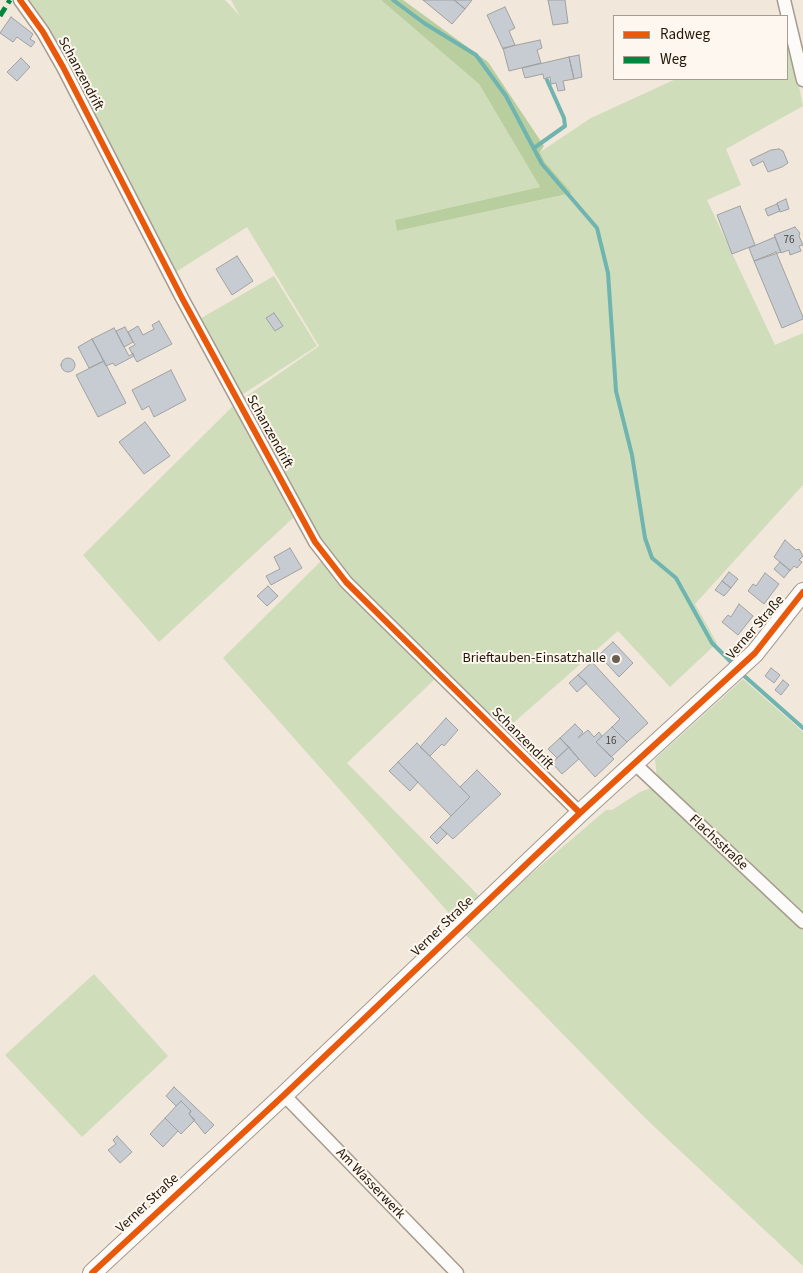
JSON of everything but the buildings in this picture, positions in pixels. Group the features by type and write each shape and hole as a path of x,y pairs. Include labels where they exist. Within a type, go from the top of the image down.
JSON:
{"street":[{"name":"Schanzendrift","path":"20,0 44,32 63,66 182,298 315,542 346,582 580,813"},
{"path":"784,0 788,15"},
{"path":"788,17 803,80"},
{"name":"Verner Straße","path":"92,1273 284,1095 580,813 756,653 803,592"},
{"name":"Flachsstraße","path":"634,763 803,922"},
{"name":"Am Wasserwerk","path":"284,1095 457,1273"}],"green space":[{"path":"27,0 225,0 240,16 231,0 381,0 479,84 540,187 395,220 397,231 572,193 545,162 540,152 591,118 674,80 788,80 788,34 803,106 726,149 741,185 707,200 775,345 803,333 803,485 695,604 717,643 670,687 618,631 503,732 348,580 324,550 241,400 319,346 247,227 174,273"},
{"path":"381,0 403,0 488,62 544,146 540,152 545,162 572,193 397,231 395,220 540,187 479,84"},
{"path":"274,276 317,346 240,396 198,320"},
{"path":"234,405 293,518 159,642 83,555"},
{"path":"321,561 437,677 347,763 481,898 456,921 223,658"},
{"path":"743,679 803,732 803,917 657,780 655,759"},
{"path":"651,788 803,930 803,1266 644,1117 463,932 606,810 612,810 640,792"},
{"path":"94,974 168,1056 82,1137 5,1055"}],"waterway":[{"path":"393,0 424,23 476,55 506,96 542,164 597,228 608,273 616,391 632,455 645,538 652,558 676,578 712,643 735,666"},
{"path":"534,148 565,126 564,118 547,80"},
{"path":"741,673 803,728"}],"marked path":[{"path":"0,16 10,0"}],"cycle path":[{"path":"20,0 43,32 63,67 182,298 315,542 346,582 580,813"},
{"path":"92,1273 284,1095 580,813 755,653 803,592"}],"place":[{"name":"Brieftauben-Einsatzhalle","path":"616,659"}]}
